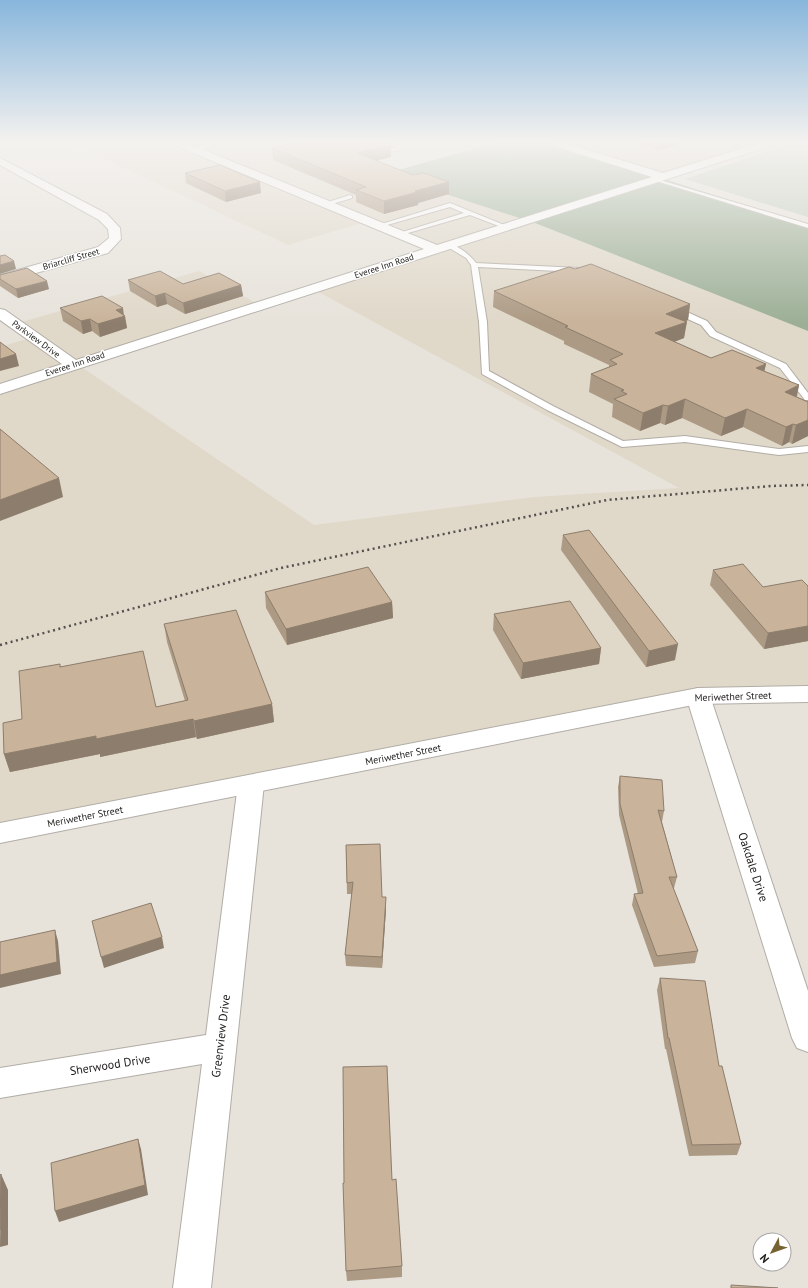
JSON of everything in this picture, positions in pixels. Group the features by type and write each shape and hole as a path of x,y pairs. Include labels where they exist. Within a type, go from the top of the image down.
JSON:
{"street":[{"name":"Briarcliff Street","path":"0,279 103,250 115,239 114,228 104,217 78,203"},
{"name":"Everee Inn Road","path":"0,389 72,364 581,203"},
{"path":"325,204 399,234 442,247"},
{"name":"Parkview Drive","path":"0,313 72,364"},
{"name":"Meriwether Street","path":"0,833 698,696 808,694"},
{"name":"Oakdale Drive","path":"698,696 808,1038"},
{"name":"Greenview Drive","path":"192,1288 251,784"},
{"name":"Sherwood Drive","path":"0,1083 220,1047"}],"lane":[{"path":"737,203 808,226"},
{"path":"378,226 450,205 506,227"},
{"path":"399,234 470,213"},
{"path":"442,247 468,256 474,265 484,322 485,372 544,405 622,444 685,439 779,452 808,449"},
{"path":"474,265 563,268 589,271"},
{"path":"668,306 704,323 713,334 783,366 808,398"}],"shaded area":[{"path":"199,203 474,203 535,223 808,331 808,691 776,693 457,744 0,838 0,347 30,338 15,324 199,271 263,307 80,366 314,525 534,497 679,488 315,290 503,232 437,251 369,221 288,245"}],"green space":[{"path":"474,203 739,203 808,225 808,331 535,223"},
{"path":"763,203 808,203 808,217"}],"building":[{"path":"5,255 14,261 0,265 0,256"},
{"path":"591,264 690,304 666,314 687,322 655,333 711,358 732,350 766,364 756,368 799,385 785,392 808,402 808,420 786,427 747,409 725,418 685,399 668,406 663,405 643,413 614,399 627,394 621,391 624,390 591,374 617,364 610,360 623,354 494,291 569,267 575,269"},
{"path":"27,268 47,281 16,289 0,279 0,275"},
{"path":"160,271 183,284 219,273 241,285 183,303 165,293 155,296 128,280"},
{"path":"102,296 123,308 116,310 125,316 98,324 90,319 81,321 60,308"},
{"path":"0,342 16,354 0,359"},
{"path":"0,429 59,478 0,500"},
{"path":"589,530 678,644 649,651 563,535"},
{"path":"743,564 763,587 802,580 808,586 808,626 768,633 713,570"},
{"path":"368,567 392,602 286,629 265,592"},
{"path":"570,601 601,648 523,663 494,614"},
{"path":"236,610 272,704 194,721 193,719 96,739 96,736 4,754 3,723 22,719 19,671 60,664 60,667 143,651 156,707 188,700 164,624"},
{"path":"620,776 662,780 664,811 658,810 677,877 669,877 698,951 657,956 634,894 643,893 620,804"},
{"path":"380,844 382,897 386,897 382,957 345,955 353,882 347,883 346,845"},
{"path":"151,903 162,937 101,957 92,921"},
{"path":"55,930 57,962 0,975 0,942"},
{"path":"660,978 705,981 719,1066 722,1066 741,1144 692,1145 668,1038"},
{"path":"387,1066 392,1180 396,1179 402,1266 346,1271 343,1183 343,1067"},
{"path":"138,1139 145,1185 55,1211 51,1163"},
{"path":"1,1174 0,1230 0,1175"},
{"path":"731,1285 778,1288 731,1288"}],"railway":[{"path":"0,645 281,568 607,500 771,486 808,485"}]}
